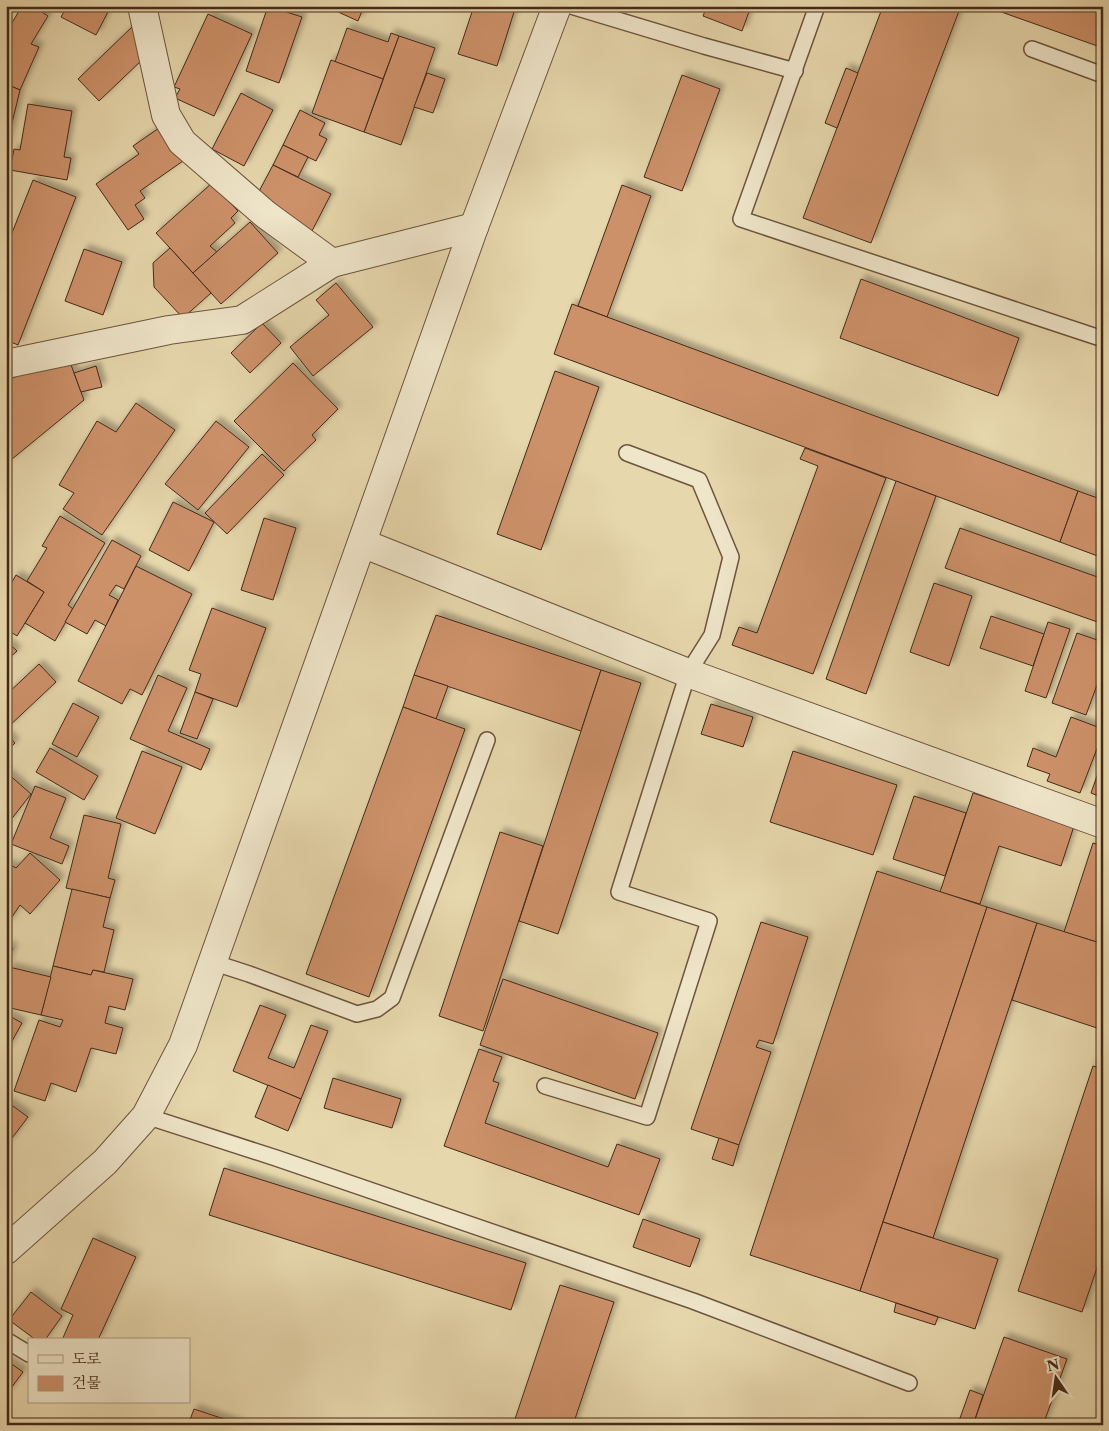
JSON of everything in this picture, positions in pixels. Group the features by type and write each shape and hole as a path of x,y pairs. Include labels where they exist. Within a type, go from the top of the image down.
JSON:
{"street":[{"path":"142,6 166,115 182,142 265,214 332,263"},
{"path":"6,1250 105,1162 146,1116 183,1045 474,227 557,6"},
{"path":"6,364 169,330 242,320 332,263 474,227"},
{"path":"362,543 688,673 1103,824"}],"lane":[{"path":"571,6 795,71"},
{"path":"817,6 741,218 1103,339"},
{"path":"1032,49 1103,75"},
{"path":"545,1086 647,1117 709,920 619,892 688,673 712,634 731,557 699,480 627,453"},
{"path":"212,962 357,1014 377,1009 392,998 487,740"},
{"path":"146,1116 276,1158 684,1298 909,1382"},
{"path":"6,1340 28,1353"}],"building":[{"path":"22,6 32,6 48,16 31,44 39,47 20,90 6,84 6,33"},
{"path":"67,6 111,6 96,35 61,17"},
{"path":"268,6 302,17 279,83 246,71"},
{"path":"325,6 364,6 358,21"},
{"path":"474,6 495,6 514,12 497,66 458,54"},
{"path":"707,6 751,6 742,31 703,16"},
{"path":"883,6 947,6 959,11 871,243 803,218"},
{"path":"990,6 1103,6 1103,48 990,8"},
{"path":"208,14 252,34 214,116 175,98 180,89 174,87"},
{"path":"133,26 143,59 99,101 78,79"},
{"path":"347,28 388,42 391,33 399,36 383,79 335,62"},
{"path":"399,36 435,48 401,145 364,132"},
{"path":"331,60 383,79 364,132 312,113"},
{"path":"846,68 858,73 837,128 825,123"},
{"path":"427,73 445,79 433,113 414,107"},
{"path":"682,75 720,89 682,191 644,177"},
{"path":"6,84 20,90 6,148"},
{"path":"241,93 273,110 244,166 212,149"},
{"path":"28,104 72,111 64,157 71,158 67,180 10,170 14,149 20,150"},
{"path":"300,110 325,123 319,135 327,139 316,161 283,145"},
{"path":"159,128 183,161 140,191 145,198 135,205 144,219 128,230 96,184 139,154 133,146"},
{"path":"283,145 308,157 298,177 273,165"},
{"path":"273,165 331,194 312,231 296,224 257,195"},
{"path":"33,180 76,197 18,345 6,340 6,248"},
{"path":"212,183 238,211 231,218 235,223 210,246 217,252 193,273 156,233"},
{"path":"622,185 651,196 607,317 578,306"},
{"path":"250,222 278,253 221,304 193,273"},
{"path":"170,248 211,293 183,318 154,287 153,263"},
{"path":"84,249 122,262 103,315 65,301"},
{"path":"861,279 1019,338 998,396 840,338"},
{"path":"336,283 373,327 313,376 290,347 329,315 316,300"},
{"path":"572,304 1078,491 1060,542 554,354"},
{"path":"262,323 281,343 250,373 231,353"},
{"path":"70,362 84,400 6,464 6,381 24,373"},
{"path":"293,363 338,409 312,435 316,440 284,471 234,421"},
{"path":"96,366 102,387 81,392 74,373"},
{"path":"555,371 599,387 541,550 497,534"},
{"path":"136,403 175,430 102,535 63,509 74,493 59,485 97,421 116,432"},
{"path":"216,421 249,447 198,510 165,484"},
{"path":"805,448 886,478 813,674 732,645 739,627 757,633 818,466 800,459"},
{"path":"262,454 284,475 227,534 205,513"},
{"path":"896,481 936,496 866,694 826,679"},
{"path":"1078,491 1103,500 1103,558 1060,542"},
{"path":"173,502 214,522 189,571 149,550"},
{"path":"60,516 105,543 68,605 73,609 55,641 25,623 44,592 27,581 47,548 42,546"},
{"path":"264,518 296,528 273,600 241,590"},
{"path":"960,528 1103,579 1103,624 945,568"},
{"path":"112,540 141,556 124,589 116,585 109,595 118,600 106,626 95,620 87,634 65,622"},
{"path":"136,566 192,594 142,695 130,689 122,704 78,681"},
{"path":"16,575 44,592 17,636 6,629 6,592"},
{"path":"934,583 972,596 949,666 910,652"},
{"path":"212,608 266,628 237,707 195,692 201,674 189,670"},
{"path":"436,615 601,670 581,731 414,675"},
{"path":"991,616 1044,634 1033,666 980,648"},
{"path":"1048,622 1070,629 1046,698 1025,691"},
{"path":"1077,633 1103,642 1103,687 1097,685 1086,715 1052,703"},
{"path":"6,641 17,651 6,661"},
{"path":"39,664 56,682 6,729 6,695"},
{"path":"601,670 641,683 558,934 519,921"},
{"path":"158,675 187,688 168,731 210,749 201,770 130,739"},
{"path":"414,675 448,686 436,719 403,707"},
{"path":"195,692 213,699 197,739 180,733"},
{"path":"73,703 99,717 77,757 52,744"},
{"path":"711,704 753,717 743,747 701,734"},
{"path":"403,707 465,729 369,997 306,974"},
{"path":"1071,717 1103,729 1080,793 1047,781 1050,774 1027,766 1033,748 1056,757"},
{"path":"6,733 15,743 6,751"},
{"path":"50,748 98,776 84,800 36,772"},
{"path":"142,751 182,767 155,834 116,818"},
{"path":"793,751 897,785 873,855 770,822"},
{"path":"1103,759 1103,798 1091,793"},
{"path":"6,772 31,794 6,826"},
{"path":"35,786 66,798 50,838 69,846 62,864 11,844"},
{"path":"973,793 1074,826 1061,866 999,846 980,904 940,892"},
{"path":"914,796 966,813 945,876 893,859"},
{"path":"84,815 121,824 108,878 115,880 110,898 66,888"},
{"path":"500,832 543,846 483,1031 439,1016"},
{"path":"1093,843 1103,846 1103,944 1064,932"},
{"path":"30,853 60,880 30,914 20,905 6,926 6,868 9,864 16,868"},
{"path":"877,871 987,907 860,1291 750,1255"},
{"path":"72,889 110,898 103,927 114,930 104,972 93,970 91,975 53,966"},
{"path":"987,907 1037,923 933,1238 883,1222"},
{"path":"761,922 808,937 773,1044 759,1040 756,1047 771,1052 739,1145 691,1129"},
{"path":"1037,923 1103,944 1103,1030 1012,1000"},
{"path":"6,945 13,948 6,967"},
{"path":"53,966 91,975 93,970 133,979 125,1010 109,1006 105,1023 123,1028 116,1054 91,1048 76,1092 51,1083 45,1101 14,1091 39,1020 60,1027 63,1020 41,1015"},
{"path":"9,967 51,977 41,1015 6,1007 6,978"},
{"path":"503,979 658,1033 635,1099 480,1045"},
{"path":"260,1005 286,1015 268,1058 294,1068 311,1025 328,1031 301,1099 233,1071"},
{"path":"6,1014 22,1023 6,1052"},
{"path":"479,1049 502,1057 493,1081 499,1083 485,1123 608,1167 617,1144 660,1159 639,1215 444,1146"},
{"path":"1093,1066 1103,1069 1103,1250 1082,1312 1018,1291"},
{"path":"333,1078 401,1099 392,1128 324,1108"},
{"path":"268,1085 301,1099 288,1131 255,1117"},
{"path":"6,1101 28,1117 6,1146"},
{"path":"719,1138 739,1145 733,1166 712,1159"},
{"path":"224,1168 526,1263 511,1310 209,1215"},
{"path":"643,1219 700,1239 690,1267 633,1247"},
{"path":"883,1222 998,1259 975,1329 860,1291"},
{"path":"93,1238 136,1257 99,1338 63,1338 73,1315 61,1309"},
{"path":"560,1285 614,1302 573,1425 513,1425"},
{"path":"31,1292 62,1316 46,1338 33,1338 9,1320"},
{"path":"896,1303 938,1317 935,1325 894,1312"},
{"path":"1004,1337 1067,1359 1043,1425 973,1425"},
{"path":"6,1360 23,1372 6,1395"},
{"path":"970,1390 983,1395 973,1425 959,1421"},
{"path":"194,1409 242,1425 188,1425"}]}
